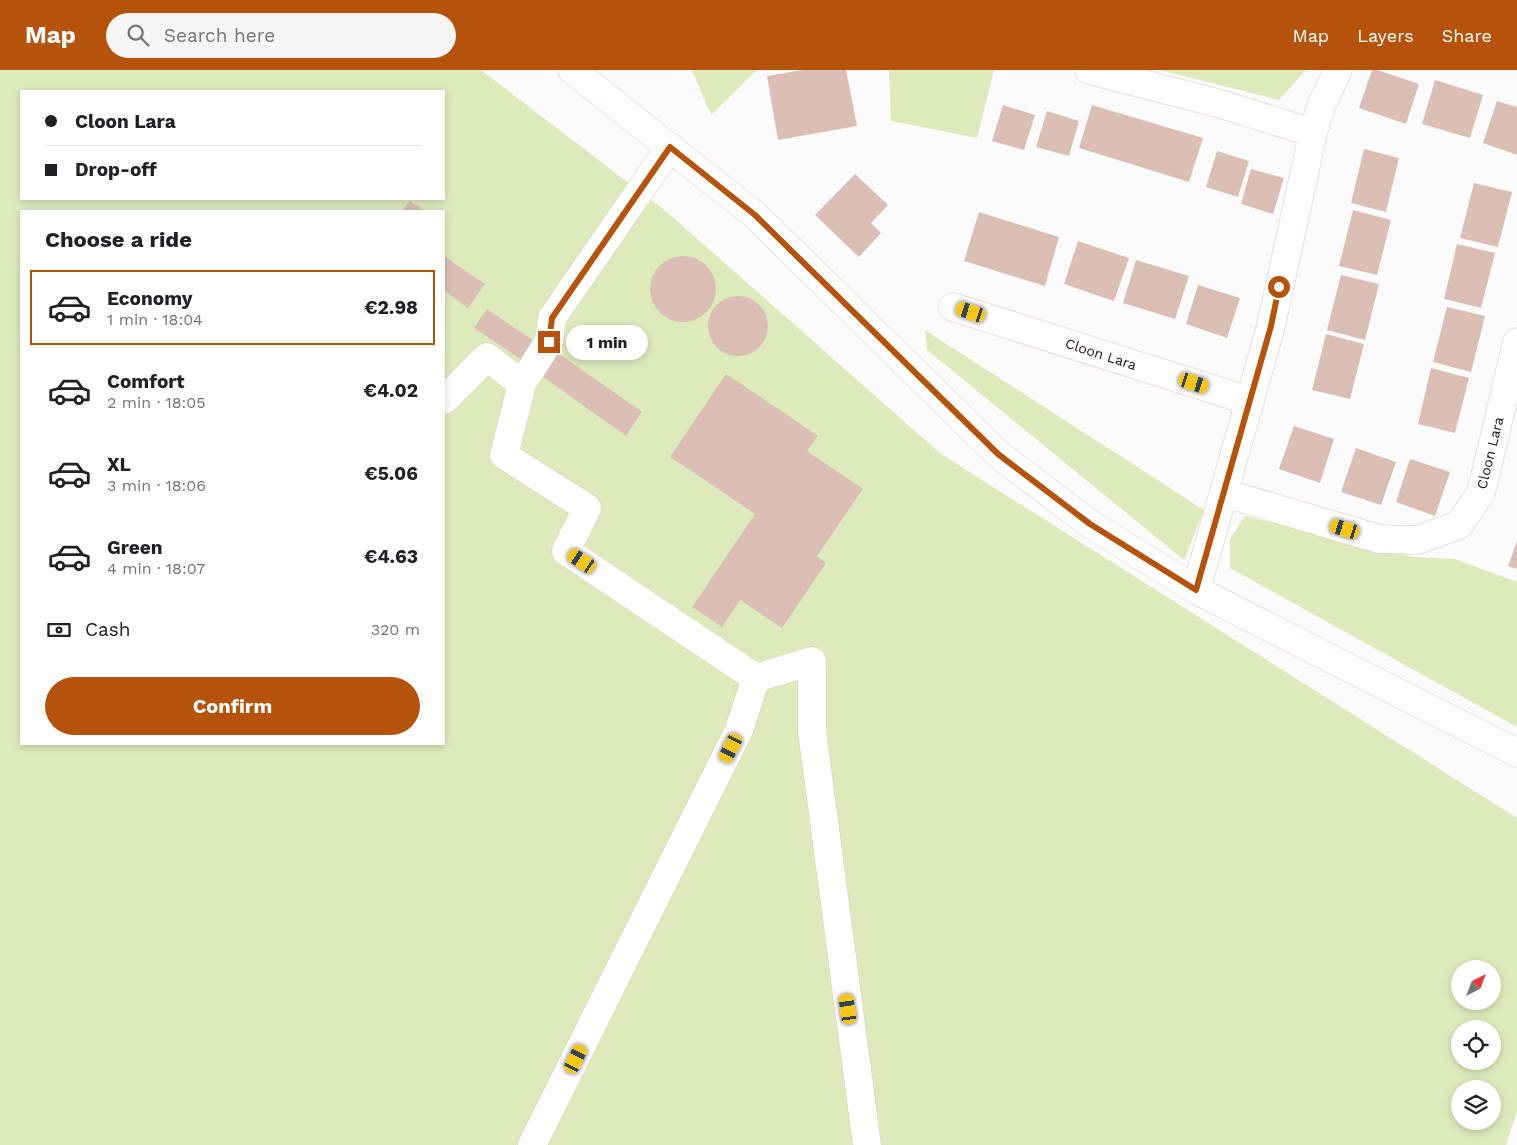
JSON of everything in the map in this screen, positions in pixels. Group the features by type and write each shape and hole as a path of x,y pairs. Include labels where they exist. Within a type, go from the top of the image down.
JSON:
{"street":[{"path":"572,70 755,215 998,454 1090,524 1196,590 1517,753"},
{"path":"1090,70 1221,104 1313,133"},
{"path":"1196,590 1271,326 1313,133 1321,106 1338,70"},
{"path":"670,147 552,318 549,342 522,384 504,455 587,508 566,551 756,678"},
{"name":"Cloon Lara","path":"953,307 1250,401"},
{"name":"Cloon Lara","path":"1224,493 1379,539 1417,540 1459,525 1481,493 1517,342"},
{"path":"445,399 487,357 522,384"},
{"path":"756,678 812,660 812,732 867,1145"},
{"path":"532,1145 739,730 756,678"}],"green space":[{"path":"0,70 481,70 668,213 941,454 1517,818 1517,1111 1506,1145 0,1145"},
{"path":"692,70 757,70 711,115"},
{"path":"889,70 994,70 977,138 891,121"},
{"path":"1160,70 1306,70 1279,100"},
{"path":"925,330 1204,510 1184,560 927,350"},
{"path":"1245,516 1414,557 1455,559 1517,582 1517,727 1230,568 1230,539"}],"building":[{"path":"802,70 846,70 857,126 778,140 767,76"},
{"path":"1372,70 1419,84 1406,124 1359,108"},
{"path":"1435,80 1483,95 1470,138 1422,124"},
{"path":"1497,101 1517,107 1517,155 1483,143"},
{"path":"1003,105 1035,115 1024,150 992,141"},
{"path":"1092,105 1203,138 1189,182 1079,148"},
{"path":"1047,111 1079,121 1069,156 1036,147"},
{"path":"1364,149 1399,158 1386,212 1351,203"},
{"path":"1217,151 1249,161 1238,197 1206,187"},
{"path":"1251,169 1284,178 1273,214 1241,204"},
{"path":"855,174 888,205 871,223 881,233 859,257 815,215"},
{"path":"1474,183 1512,192 1498,247 1460,238"},
{"path":"410,201 424,210 403,210"},
{"path":"1353,210 1391,220 1377,275 1339,266"},
{"path":"979,212 1059,237 1045,286 964,261"},
{"path":"1078,241 1129,258 1114,301 1064,284"},
{"path":"1457,244 1495,253 1481,308 1444,299"},
{"path":"683,256 695,259 706,266 713,277 716,289 713,301 706,312 695,319 683,322 671,319 660,312 653,301 650,289 653,277 660,266 671,259"},
{"path":"445,257 485,284 468,308 445,291"},
{"path":"1136,260 1189,276 1175,319 1123,303"},
{"path":"1341,275 1379,284 1365,340 1327,330"},
{"path":"1198,285 1240,298 1227,338 1186,324"},
{"path":"738,296 754,301 759,305 763,310 768,326 763,342 759,347 754,351 738,356 722,351 717,347 713,342 708,326 713,310 717,305 722,301"},
{"path":"1447,307 1485,316 1471,372 1433,362"},
{"path":"487,309 543,347 531,366 474,328"},
{"path":"1326,334 1364,344 1350,399 1312,390"},
{"path":"555,351 642,412 626,436 539,374"},
{"path":"1431,368 1469,378 1455,433 1418,424"},
{"path":"726,374 818,436 807,451 863,489 817,556 826,563 782,628 740,600 722,627 692,607 755,514 670,457"},
{"path":"1294,426 1334,439 1320,483 1279,469"},
{"path":"1356,448 1396,462 1381,505 1341,492"},
{"path":"1410,459 1450,472 1435,516 1396,502"},
{"path":"1517,541 1517,569 1508,566"}],"route":[{"path":"549,342 552,318 670,147 755,215 998,454 1090,524 1196,590 1271,326 1279,287"}]}
